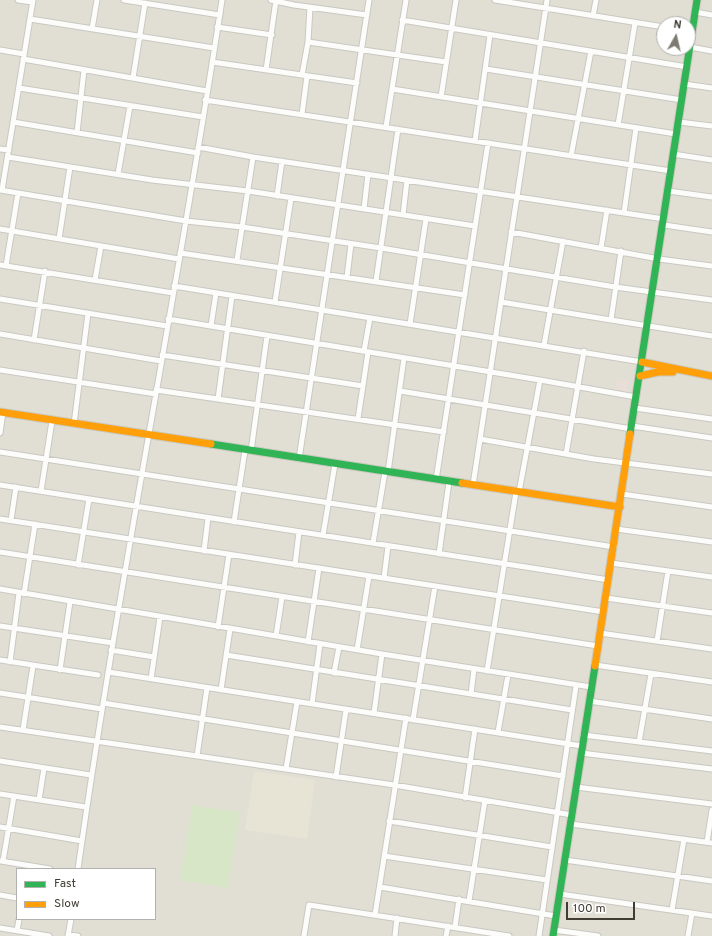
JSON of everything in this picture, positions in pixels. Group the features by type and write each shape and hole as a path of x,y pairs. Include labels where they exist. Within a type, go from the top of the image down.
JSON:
{"main road":[{"path":"694,16 697,0"},
{"path":"554,933 583,736 627,463 634,408 659,259 676,134 689,56"},
{"path":"642,362 712,376"},
{"path":"640,376 658,372 687,372"},
{"path":"2,412 149,436 620,507"}],"street":[{"path":"18,0 33,1 8,157 1,190 186,221 242,227 470,262 615,287 712,300"},
{"path":"92,29 97,0"},
{"path":"124,0 220,15"},
{"path":"78,868 86,807 111,650 126,572 172,293 198,153 222,0"},
{"path":"266,70 272,35 275,0 310,7 366,15"},
{"path":"299,459 369,0"},
{"path":"386,127 406,0"},
{"path":"441,96 456,0"},
{"path":"497,0 656,26"},
{"path":"473,485 547,0"},
{"path":"593,16 596,0"},
{"path":"133,78 145,3"},
{"path":"302,114 310,7"},
{"path":"695,12 712,15"},
{"path":"30,19 214,48"},
{"path":"402,20 687,67"},
{"path":"618,125 635,23"},
{"path":"217,27 272,35"},
{"path":"475,141 490,35"},
{"path":"308,42 446,62"},
{"path":"696,49 712,51"},
{"path":"0,50 84,70 207,91"},
{"path":"571,156 591,51"},
{"path":"212,62 357,83"},
{"path":"486,69 682,100"},
{"path":"77,133 84,70"},
{"path":"684,84 712,88"},
{"path":"19,88 203,117"},
{"path":"392,89 676,134"},
{"path":"206,100 671,171"},
{"path":"118,174 130,106"},
{"path":"13,122 198,153"},
{"path":"678,122 712,126"},
{"path":"624,213 636,128"},
{"path":"376,281 398,129"},
{"path":"436,480 488,143"},
{"path":"198,147 253,157 607,210 712,232"},
{"path":"0,149 9,150"},
{"path":"674,154 712,160"},
{"path":"8,157 192,185 248,191 476,226"},
{"path":"237,260 253,157"},
{"path":"277,196 282,161"},
{"path":"59,239 70,167"},
{"path":"364,209 368,174"},
{"path":"402,215 407,180"},
{"path":"668,191 712,197"},
{"path":"18,193 12,231 3,265 172,293"},
{"path":"275,302 291,198"},
{"path":"601,248 607,210"},
{"path":"410,324 426,219"},
{"path":"0,229 179,259"},
{"path":"512,232 659,259 712,266"},
{"path":"544,345 563,241"},
{"path":"347,277 351,244"},
{"path":"95,280 101,246"},
{"path":"610,320 621,251"},
{"path":"180,253 237,260 465,295"},
{"path":"34,340 45,271"},
{"path":"174,286 584,351 642,362"},
{"path":"211,326 216,293"},
{"path":"218,399 226,329 232,296"},
{"path":"0,299 167,326"},
{"path":"501,302 647,327 712,336"},
{"path":"74,424 88,314"},
{"path":"358,419 370,318"},
{"path":"168,319 540,380 636,398"},
{"path":"0,334 161,361"},
{"path":"234,522 257,405 267,336"},
{"path":"566,454 584,351"},
{"path":"162,355 362,386"},
{"path":"373,543 395,424 404,358"},
{"path":"0,370 80,384 218,399 444,432"},
{"path":"487,671 510,532 528,447 540,380"},
{"path":"400,391 572,419 712,438"},
{"path":"634,408 712,419"},
{"path":"0,433 2,412"},
{"path":"41,491 52,421"},
{"path":"480,439 566,454 712,474"},
{"path":"0,452 614,547"},
{"path":"323,536 335,464"},
{"path":"439,554 449,482"},
{"path":"0,485 609,580"},
{"path":"11,520 16,487"},
{"path":"622,494 712,506"},
{"path":"78,565 89,499"},
{"path":"204,550 208,518"},
{"path":"0,519 604,612"},
{"path":"10,662 14,628 30,558 34,524"},
{"path":"616,529 712,542"},
{"path":"295,565 299,532"},
{"path":"384,578 388,546"},
{"path":"0,552 494,631 598,646"},
{"path":"218,627 229,554"},
{"path":"611,563 712,577"},
{"path":"308,642 319,568"},
{"path":"657,641 668,571"},
{"path":"357,650 369,576"},
{"path":"413,720 435,586"},
{"path":"0,589 320,644 576,686 591,687"},
{"path":"276,636 282,597"},
{"path":"606,598 712,613"},
{"path":"60,670 70,602"},
{"path":"151,678 160,617"},
{"path":"0,626 113,643"},
{"path":"221,690 230,629"},
{"path":"600,633 712,649"},
{"path":"312,704 320,644"},
{"path":"334,673 339,647"},
{"path":"111,650 154,657"},
{"path":"374,713 382,654"},
{"path":"226,655 316,669 379,681 572,710"},
{"path":"0,660 98,675"},
{"path":"595,665 712,682"},
{"path":"23,730 33,666"},
{"path":"471,694 474,669"},
{"path":"108,672 346,710 568,743 581,749 712,769"},
{"path":"639,742 651,674"},
{"path":"498,732 508,675"},
{"path":"539,936 576,686"},
{"path":"197,756 207,688"},
{"path":"0,693 102,709"},
{"path":"589,701 712,719"},
{"path":"286,769 297,702"},
{"path":"103,703 202,720 563,776"},
{"path":"336,777 346,710"},
{"path":"375,915 394,786 406,718"},
{"path":"0,727 286,769 572,815"},
{"path":"465,798 475,729"},
{"path":"583,736 712,751"},
{"path":"0,761 91,775"},
{"path":"39,800 44,768"},
{"path":"576,786 712,804"},
{"path":"0,794 86,807"},
{"path":"14,796 2,861 25,867 38,868"},
{"path":"469,901 485,800"},
{"path":"571,824 710,842 712,810"},
{"path":"389,821 552,847"},
{"path":"0,828 82,841"},
{"path":"672,910 684,839"},
{"path":"384,856 547,880"},
{"path":"565,860 712,881"},
{"path":"380,887 556,916"},
{"path":"560,894 712,916"},
{"path":"0,896 16,898"},
{"path":"455,927 459,899"},
{"path":"304,936 309,905 510,936"},
{"path":"688,936 692,913"},
{"path":"395,936 397,918"},
{"path":"17,931 18,920"},
{"path":"71,920 68,935 78,936"},
{"path":"446,936 448,926"},
{"path":"0,928 49,936"},
{"path":"554,933 598,936"}],"shaded area":[{"path":"0,0 712,0 712,936 0,936"},
{"path":"616,379 629,381 627,394 614,392"},
{"path":"254,771 315,780 307,839 245,830"}],"green space":[{"path":"192,805 240,812 228,888 180,880"}],"traffic: fast":[{"path":"630,434 697,0"},
{"path":"211,444 462,483"},
{"path":"553,936 595,666"}],"traffic: slow":[{"path":"642,362 712,376"},
{"path":"640,376 658,372 673,372"},
{"path":"0,412 211,444"},
{"path":"595,666 630,434"},
{"path":"462,483 620,507"}]}
